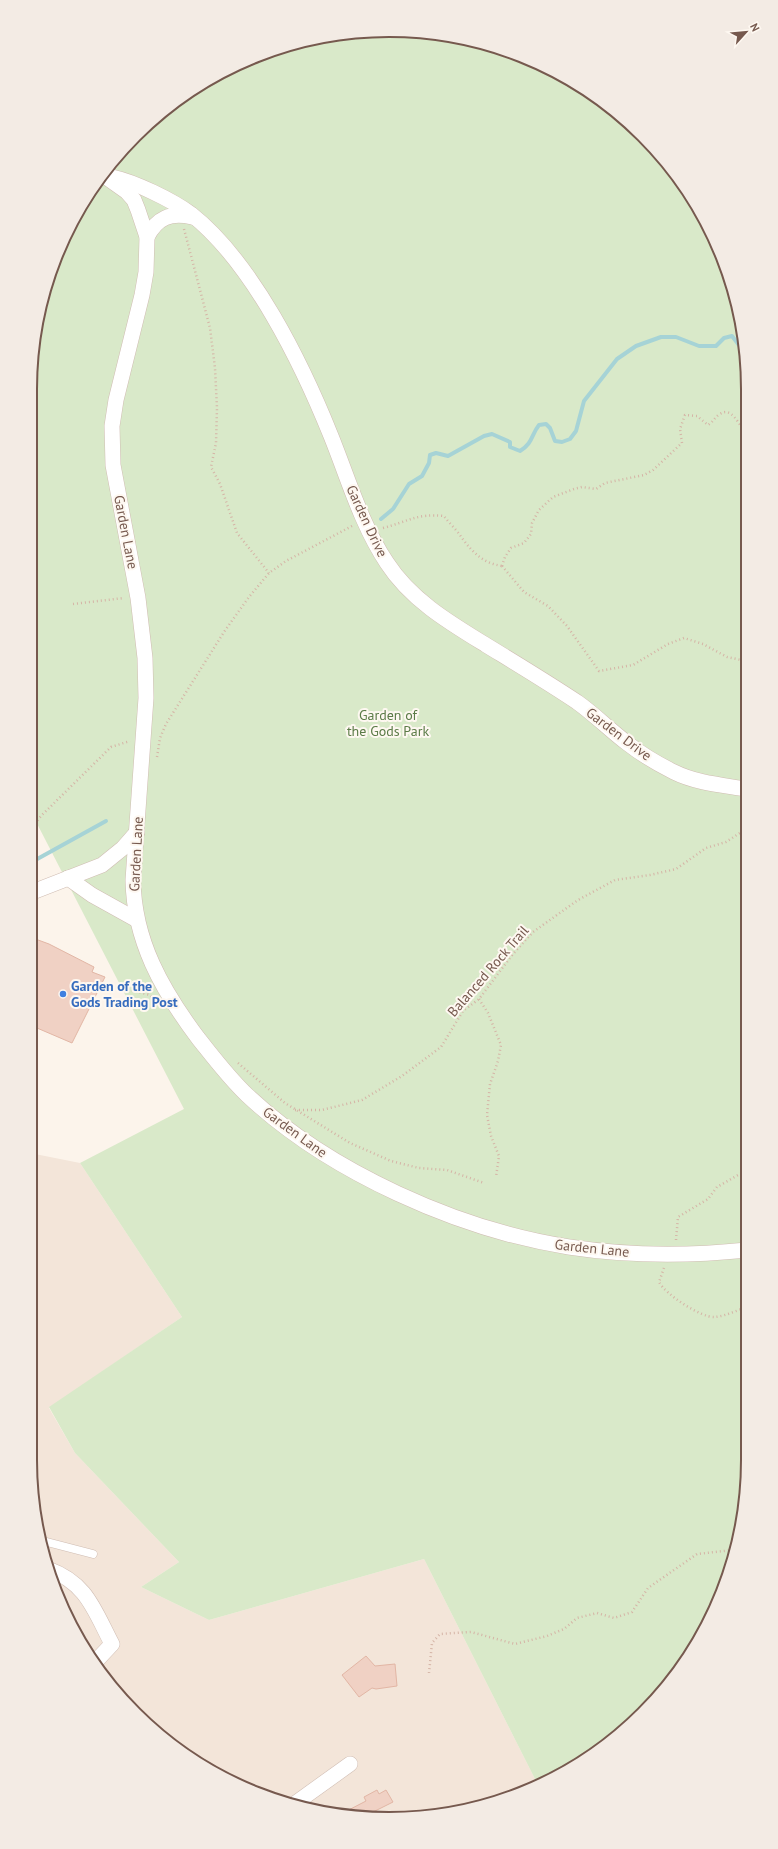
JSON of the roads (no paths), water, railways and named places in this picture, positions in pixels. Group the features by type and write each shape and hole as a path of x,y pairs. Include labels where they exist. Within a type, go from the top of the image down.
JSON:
{"street":[{"name":"Garden Drive","path":"109,176 131,181 189,213 188,217 209,231 239,265 288,343 315,399 369,531 388,564 408,588 445,619 574,700 627,743 650,759 676,773 713,784 741,788"},
{"name":"Garden Lane","path":"108,178 127,192 138,210 147,238 146,272 116,400 112,426 112,446 113,465 138,598 145,658 146,698 133,898 137,920 150,959 157,977 168,996 183,1019 230,1078 282,1125 309,1145 367,1179 470,1223 530,1240 570,1248 613,1253 669,1254 741,1250"},
{"path":"147,238 153,226 160,220 188,217"},
{"path":"37,890 102,865 117,853 137,832"},
{"path":"68,878 92,895 137,920"},
{"path":"56,1572 63,1574 84,1591 112,1644 98,1659"},
{"path":"299,1800 350,1764"}],"lane":[{"path":"47,1542 93,1554"}],"waterway":[{"path":"381,519 393,509 409,484 422,476 429,463 430,455 436,453 448,456 484,436 492,434 510,442 510,447 520,451 530,442 539,425 546,424 550,428 555,441 562,442 570,439 576,431 584,401 617,359 636,346 661,337 676,337 699,346 716,346 724,338 732,336 738,344"},
{"path":"37,859 106,821"}],"place":[{"name":"Garden of the Gods Trading Post","path":"63,994"}],"park label":[{"name":"Garden of the Gods Park","path":"388,724"}]}
